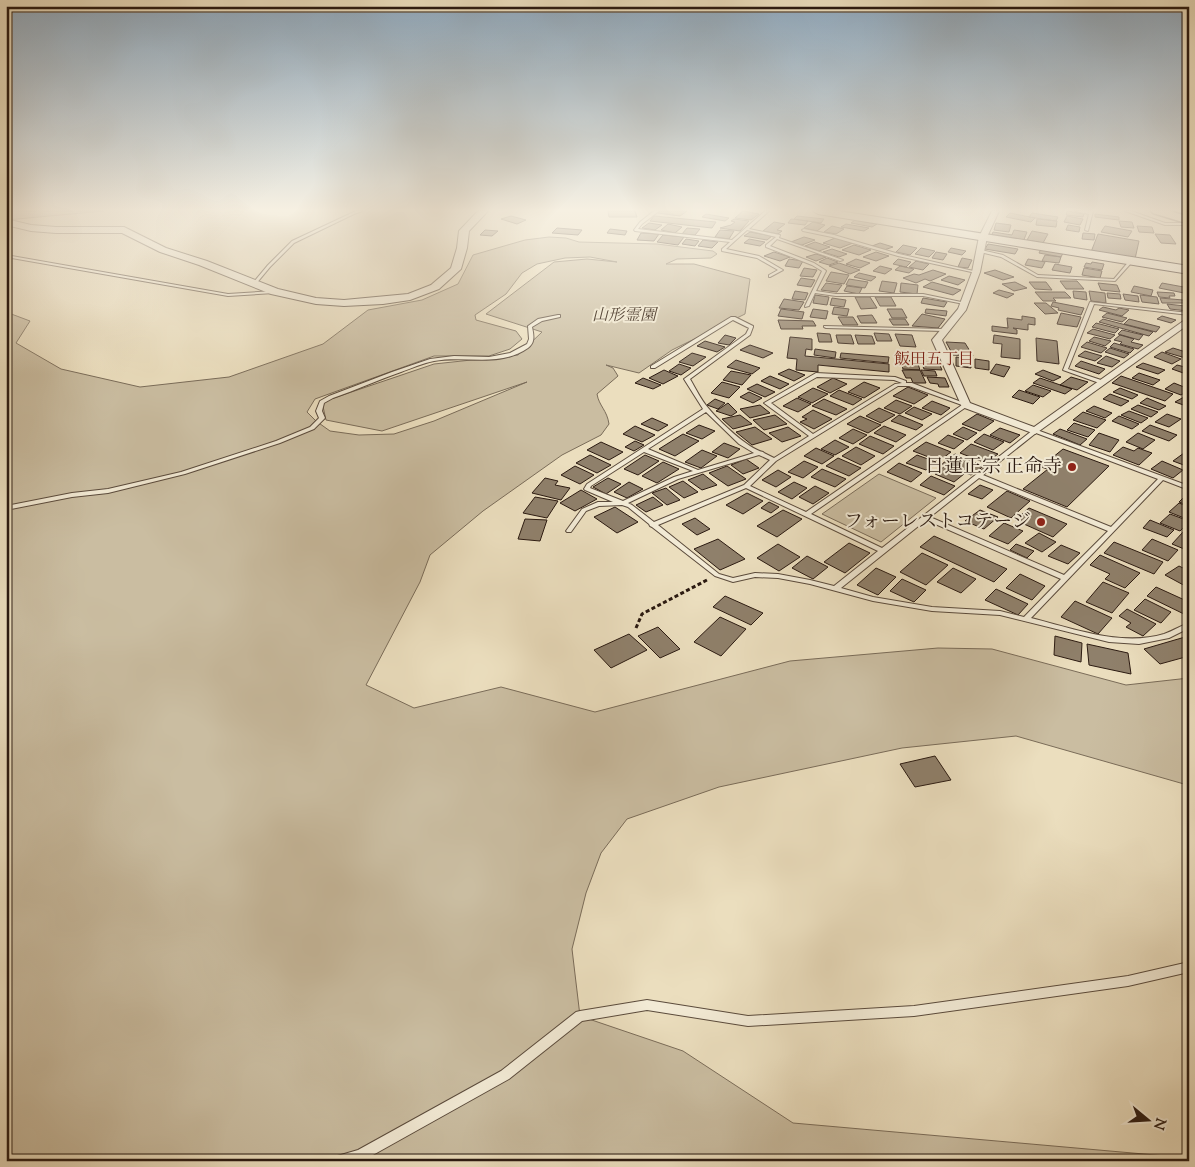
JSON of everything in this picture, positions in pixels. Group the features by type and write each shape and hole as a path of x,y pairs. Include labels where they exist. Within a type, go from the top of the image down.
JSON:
{"main road":[{"path":"1159,265 1189,270"}],"street":[{"path":"209,265 275,292 316,301 344,303 383,301 410,297 435,287 456,269 457,265"},
{"path":"978,265 962,310 937,340 966,405 1035,431 1189,320"}],"lane":[{"path":"60,265 228,295 275,292"},
{"path":"254,284 270,265"},
{"path":"770,276 781,270 773,265"},
{"path":"807,306 824,271 815,265"},
{"path":"946,265 976,272"},
{"path":"1019,265 1037,276 1084,277 1107,281 1114,280 1126,265"},
{"path":"813,292 836,295 923,295 964,303"},
{"path":"1102,382 1065,370 1092,303 1189,314"},
{"path":"6,508 72,495 108,491 183,473 247,453 312,428 322,418 319,411 322,402 331,397 434,360 497,358 510,355 524,349 530,343 533,338 530,327 535,322 558,316"},
{"path":"653,367 733,318 751,327 748,335 687,379 706,409 741,443 774,460"},
{"path":"826,327 944,330"},
{"path":"812,436 767,404 816,375 895,379 966,405"},
{"path":"652,525 746,486 774,460 812,436 897,384 910,384"},
{"path":"806,515 966,405"},
{"path":"706,409 590,485 587,489 630,506 717,575 733,580 755,575 778,576 873,599 932,609 1000,613 1109,640 1139,641 1166,636 1189,625"},
{"path":"835,589 1035,431 1189,488"},
{"path":"644,450 697,472"},
{"path":"569,531 578,522 584,510 598,504 623,503 676,478 761,453"},
{"path":"979,476 1112,530"},
{"path":"1026,619 1162,478"},
{"path":"746,486 883,551"},
{"path":"926,518 1065,578"},
{"path":"338,1161 360,1156 504,1075 580,1016 647,1005 748,1021 914,1011 1128,981 1189,967"}],"path":[{"path":"636,628 642,614 717,575"}],"green space":[{"name":"山形霊園","path":"468,265 535,265 522,273 506,294 475,315 476,320 516,331 522,339 510,349 489,356 434,356 315,399 307,412 330,431 359,435 394,434 434,421 527,382 382,431 326,420 322,402 434,364 518,355 542,332 486,314 549,265 699,265 750,279 745,314 672,350 639,373 606,365 613,368 618,376 597,394 609,424 601,435 562,455 483,511 430,555 420,582 366,685 414,708 501,687 595,712 790,661 938,648 992,649 1126,685 1189,678 1189,783 1184,784 1016,736 902,748 719,787 627,819 601,853 586,893 572,949 580,1016 683,1051 793,1123 1189,1158 1189,1161 6,1161 6,312 30,321 16,343 61,369 140,387 229,377 323,344 368,310 422,300 458,284"},
{"path":"879,474 936,498 881,542 822,514"}],"building":[{"path":"785,265 800,265 799,268"},
{"path":"846,265 860,270 850,274 829,266"},
{"path":"851,265 865,265 860,268"},
{"path":"911,265 928,265 923,270 909,267"},
{"path":"959,265 969,265 968,268 958,267"},
{"path":"1028,265 1043,265 1042,268"},
{"path":"1054,265 1072,267 1070,273 1052,270"},
{"path":"1085,265 1104,265 1102,270 1084,267"},
{"path":"880,266 892,269 885,274 873,271"},
{"path":"900,266 914,269 909,273 895,270"},
{"path":"804,268 817,270 813,277 800,276"},
{"path":"1084,268 1102,271 1100,278 1082,275"},
{"path":"933,270 946,274 930,281 925,279 916,283 903,278 914,274 919,275"},
{"path":"995,270 1014,277 1003,280 984,273"},
{"path":"831,272 849,275 844,284 826,281"},
{"path":"859,273 876,277 871,281 854,277"},
{"path":"949,276 965,280 958,285 941,280"},
{"path":"801,278 815,280 811,287 797,285"},
{"path":"849,279 868,282 865,288 846,285"},
{"path":"882,281 897,283 894,293 879,291"},
{"path":"1060,281 1077,281 1084,289 1066,289"},
{"path":"932,282 961,290 953,295 923,287"},
{"path":"1015,282 1027,288 1014,291 1002,284"},
{"path":"1029,282 1046,282 1052,290 1035,289"},
{"path":"826,283 842,285 837,292 821,290"},
{"path":"901,283 918,285 917,294 900,292"},
{"path":"1098,283 1117,285 1120,292 1101,290"},
{"path":"1162,283 1189,288 1189,294 1159,288"},
{"path":"847,286 862,288 859,294 844,291"},
{"path":"1134,286 1153,290 1151,296 1131,292"},
{"path":"999,290 1014,294 1007,298 993,293"},
{"path":"795,291 808,293 805,300 792,299"},
{"path":"1073,291 1086,292 1087,300 1074,298"},
{"path":"1089,291 1105,293 1106,303 1091,301"},
{"path":"1035,292 1065,292 1071,298 1053,298 1056,301 1043,301"},
{"path":"1157,292 1174,293 1175,296 1169,296 1170,298 1159,297"},
{"path":"1107,293 1120,294 1121,299 1108,298"},
{"path":"1123,294 1138,296 1139,302 1125,300"},
{"path":"815,295 829,297 827,305 813,303"},
{"path":"1140,295 1157,297 1159,304 1142,302"},
{"path":"855,297 870,297 877,308 861,309"},
{"path":"875,297 891,297 896,306 880,306"},
{"path":"832,298 846,300 844,307 830,305"},
{"path":"923,298 947,302 944,307 921,303"},
{"path":"1160,298 1183,300 1184,303 1162,303"},
{"path":"784,299 804,302 799,310 779,308"},
{"path":"1053,302 1084,308 1081,315 1058,310 1059,308 1051,306"},
{"path":"1034,303 1046,303 1058,313 1045,314"},
{"path":"1167,304 1185,306 1188,311 1170,309"},
{"path":"834,307 849,309 847,316 832,314"},
{"path":"1103,307 1129,310 1122,316 1099,310"},
{"path":"781,309 804,312 802,319 778,316"},
{"path":"813,309 828,311 826,319 810,317"},
{"path":"887,309 902,309 907,318 892,318"},
{"path":"926,309 947,311 946,316 925,313"},
{"path":"1061,313 1081,317 1077,327 1057,324"},
{"path":"1107,313 1127,318 1122,322 1102,317"},
{"path":"922,314 945,319 938,328 912,326"},
{"path":"872,315 877,323 861,323 857,316"},
{"path":"1022,316 1035,318 1035,325 1028,324 1028,330 1013,328 1017,330 1017,334 992,331 992,326 1008,328 1007,318 1022,320"},
{"path":"1162,316 1176,320 1171,323 1157,319"},
{"path":"838,317 853,317 858,325 843,325"},
{"path":"889,319 905,319 909,325 893,325"},
{"path":"1103,319 1153,332 1149,336 1099,322"},
{"path":"1129,319 1160,327 1156,332 1124,324"},
{"path":"778,320 813,321 816,326 802,326 803,329 781,329"},
{"path":"1096,323 1119,329 1115,333 1092,327"},
{"path":"1093,329 1115,335 1110,339 1087,333"},
{"path":"1122,330 1143,335 1139,340 1118,334"},
{"path":"817,333 830,334 832,342 819,342"},
{"path":"874,333 889,334 892,341 877,341"},
{"path":"895,334 912,335 916,347 900,346"},
{"path":"725,335 736,338 729,345 718,343"},
{"path":"836,335 851,335 854,344 838,343"},
{"path":"855,335 872,336 875,344 858,344"},
{"path":"994,335 1020,339 1020,359 1001,357 1002,344 993,343"},
{"path":"1120,335 1134,339 1131,342 1143,345 1138,349 1120,344 1122,342 1114,340"},
{"path":"790,337 812,339 812,350 806,349 805,356 889,364 889,372 818,365 818,372 796,370 797,359 787,358"},
{"path":"1094,337 1111,341 1105,346 1089,341"},
{"path":"1036,338 1057,341 1059,364 1037,361"},
{"path":"705,341 725,347 717,352 697,346"},
{"path":"946,342 965,343 973,356 953,355"},
{"path":"1087,342 1107,348 1101,353 1081,347"},
{"path":"1114,343 1134,349 1130,353 1110,347"},
{"path":"750,345 773,353 763,358 740,350"},
{"path":"1110,348 1129,354 1124,358 1105,352"},
{"path":"1173,348 1189,353 1189,359 1165,352"},
{"path":"815,349 836,352 835,358 814,355"},
{"path":"1085,351 1102,356 1095,361 1078,356"},
{"path":"1162,352 1181,359 1172,364 1154,357"},
{"path":"692,353 706,357 693,366 679,362"},
{"path":"841,353 889,357 888,363 840,358"},
{"path":"1106,356 1120,361 1112,367 1097,363"},
{"path":"956,357 970,359 971,368 956,366"},
{"path":"975,359 989,361 989,370 975,368"},
{"path":"736,360 760,368 752,374 727,367"},
{"path":"900,360 917,361 920,370 903,369"},
{"path":"1081,361 1105,369 1099,374 1075,366"},
{"path":"921,362 939,363 942,370 924,369"},
{"path":"1143,363 1165,370 1158,374 1136,367"},
{"path":"679,364 691,368 681,375 669,371"},
{"path":"996,364 1010,367 1004,377 990,373"},
{"path":"1177,365 1189,368 1189,375 1172,369"},
{"path":"789,369 805,375 794,381 778,374"},
{"path":"664,370 678,376 663,384 649,378"},
{"path":"902,370 920,370 926,383 913,383 911,378 906,378"},
{"path":"921,370 935,371 937,376 924,376"},
{"path":"1043,370 1061,377 1053,381 1035,374"},
{"path":"731,371 751,375 742,385 723,380"},
{"path":"1139,373 1160,380 1153,385 1132,378"},
{"path":"770,376 789,384 780,389 761,381"},
{"path":"1121,376 1173,394 1165,401 1112,383"},
{"path":"927,377 945,378 949,387 939,387 938,384 930,383"},
{"path":"1071,377 1088,382 1077,390 1060,385"},
{"path":"643,378 661,385 653,389 635,383"},
{"path":"833,378 847,384 830,393 817,387"},
{"path":"1040,378 1072,389 1065,394 1033,383"},
{"path":"722,382 740,387 729,398 711,393"},
{"path":"864,382 880,388 864,398 848,392"},
{"path":"1174,383 1189,390 1181,395 1165,389"},
{"path":"757,384 775,392 765,397 747,389"},
{"path":"1033,385 1051,391 1043,397 1025,391"},
{"path":"908,387 928,395 914,404 893,396"},
{"path":"813,388 828,394 812,403 798,397"},
{"path":"1120,388 1138,395 1132,399 1113,392"},
{"path":"839,390 862,399 853,405 830,396"},
{"path":"1019,390 1040,397 1033,404 1012,397"},
{"path":"749,392 762,398 753,403 740,397"},
{"path":"1110,394 1129,401 1121,406 1103,399"},
{"path":"1184,397 1189,399 1189,407 1175,402"},
{"path":"797,398 811,404 798,412 783,406"},
{"path":"1147,398 1166,406 1159,410 1140,403"},
{"path":"715,399 725,403 718,409 707,405"},
{"path":"824,399 847,409 836,415 812,406"},
{"path":"896,400 912,406 900,414 884,408"},
{"path":"932,401 950,408 941,415 922,408"},
{"path":"728,403 737,412 731,416 716,411"},
{"path":"760,405 770,413 750,418 740,409"},
{"path":"1138,405 1158,412 1151,417 1131,409"},
{"path":"1094,406 1112,413 1105,418 1086,411"},
{"path":"914,407 932,414 922,420 905,413"},
{"path":"879,408 895,415 881,423 866,416"},
{"path":"813,410 832,419 814,429 800,422 807,419 802,417"},
{"path":"1129,411 1148,418 1141,423 1121,415"},
{"path":"1083,412 1106,420 1097,428 1073,420"},
{"path":"977,414 994,421 980,431 962,424"},
{"path":"1167,414 1181,419 1169,427 1155,422"},
{"path":"740,415 752,424 733,429 722,419"},
{"path":"775,415 787,424 764,430 753,420"},
{"path":"899,415 923,425 916,430 891,421"},
{"path":"860,416 881,425 868,433 847,424"},
{"path":"1119,416 1139,424 1132,429 1112,421"},
{"path":"652,418 668,425 658,431 641,424"},
{"path":"1074,423 1095,430 1088,437 1067,430"},
{"path":"699,425 715,431 702,439 686,433"},
{"path":"1150,425 1177,435 1169,441 1142,431"},
{"path":"635,426 655,435 642,442 623,434"},
{"path":"884,426 906,435 896,442 874,433"},
{"path":"755,427 772,439 752,445 736,432"},
{"path":"788,427 801,436 782,442 769,433"},
{"path":"963,427 977,433 967,440 953,434"},
{"path":"1000,428 1020,435 1010,443 990,435"},
{"path":"853,429 867,435 853,444 839,438"},
{"path":"1060,429 1087,439 1080,445 1053,434"},
{"path":"1099,433 1119,440 1110,452 1089,445"},
{"path":"1138,433 1155,440 1143,449 1126,442"},
{"path":"683,434 699,441 675,456 659,449"},
{"path":"984,434 1004,442 993,450 974,442"},
{"path":"948,435 964,441 954,449 938,443"},
{"path":"870,436 894,446 883,454 859,444"},
{"path":"835,440 849,447 835,455 821,449"},
{"path":"635,441 644,445 634,451 625,447"},
{"path":"601,442 623,452 609,460 587,450"},
{"path":"926,442 951,452 939,461 913,451"},
{"path":"724,443 740,449 728,458 712,452"},
{"path":"971,444 998,454 986,463 960,453"},
{"path":"856,447 875,456 861,465 842,456"},
{"path":"1123,447 1134,451 1138,448 1152,453 1139,465 1113,455"},
{"path":"816,448 834,456 822,464 804,456"},
{"path":"1063,449 1109,466 1067,507 1023,489 1048,469 1041,467"},
{"path":"702,450 717,456 701,468 685,462"},
{"path":"1184,453 1189,455 1189,467 1173,461"},
{"path":"955,454 984,466 971,475 942,464"},
{"path":"590,455 611,465 597,473 576,463"},
{"path":"645,455 659,461 638,475 624,469"},
{"path":"917,455 936,462 926,470 906,463"},
{"path":"838,458 861,468 849,476 826,466"},
{"path":"746,459 759,468 743,474 731,465"},
{"path":"804,461 818,467 803,478 788,472"},
{"path":"1162,461 1183,470 1173,478 1151,469"},
{"path":"663,462 679,469 657,483 642,476"},
{"path":"899,463 922,473 911,482 887,472"},
{"path":"575,466 594,475 580,484 561,475"},
{"path":"727,466 746,479 728,486 709,473"},
{"path":"945,466 964,474 954,482 935,474"},
{"path":"822,469 846,479 835,487 811,477"},
{"path":"778,470 791,477 776,487 762,480"},
{"path":"703,474 717,485 702,490 688,480"},
{"path":"931,476 955,486 944,495 920,485"},
{"path":"545,478 558,481 555,485 570,488 561,500 532,493"},
{"path":"608,478 621,484 606,494 593,487"},
{"path":"683,481 698,492 684,498 669,487"},
{"path":"629,482 643,489 627,498 614,492"},
{"path":"794,482 807,488 792,499 778,492"},
{"path":"980,485 993,490 982,499 968,494"},
{"path":"815,486 829,493 813,504 799,497"},
{"path":"666,488 680,500 667,505 652,493"},
{"path":"581,490 597,499 575,511 560,503"},
{"path":"1007,491 1030,501 1011,518 987,507"},
{"path":"747,493 763,501 743,514 726,505"},
{"path":"1189,493 1189,506 1179,502"},
{"path":"535,497 558,501 547,518 523,513"},
{"path":"653,497 663,505 646,512 636,505"},
{"path":"769,502 779,507 771,513 761,508"},
{"path":"1179,503 1189,507 1189,520 1169,512"},
{"path":"615,507 638,522 617,533 594,517"},
{"name":"フォーレストコテージ","path":"1029,508 1067,524 1053,537 1015,520"},
{"path":"783,510 802,519 777,537 757,526"},
{"path":"980,510 998,517 984,529 965,521"},
{"path":"1170,514 1189,522 1180,531 1160,523"},
{"path":"695,518 710,529 697,535 682,524"},
{"path":"525,519 547,520 540,541 518,539"},
{"path":"1150,520 1174,530 1167,537 1143,528"},
{"path":"1004,523 1023,531 1008,544 989,536"},
{"path":"1183,532 1189,534 1189,551 1172,544"},
{"path":"1039,533 1056,542 1042,552 1025,543"},
{"path":"934,536 1007,569 994,582 920,547"},
{"path":"718,539 745,559 720,570 694,549"},
{"path":"1152,539 1178,550 1168,561 1142,550"},
{"path":"1114,542 1163,562 1154,574 1104,553"},
{"path":"849,543 870,553 845,573 824,562"},
{"path":"778,544 800,557 779,571 757,558"},
{"path":"1016,544 1034,551 1027,558 1010,550"},
{"path":"1061,545 1080,553 1068,564 1048,556"},
{"path":"922,553 948,565 926,585 900,572"},
{"path":"1100,555 1140,573 1125,588 1105,579 1110,574 1090,565"},
{"path":"807,556 828,567 813,579 792,568"},
{"path":"1179,566 1189,571 1189,588 1165,575"},
{"path":"876,568 896,577 878,595 857,585"},
{"path":"953,568 976,579 961,593 937,582"},
{"path":"1020,574 1045,586 1032,600 1006,588"},
{"path":"902,579 926,590 914,602 890,591"},
{"path":"1103,582 1129,593 1112,613 1086,602"},
{"path":"1156,587 1189,602 1189,612 1186,615 1147,596"},
{"path":"996,589 1028,604 1018,615 985,600"},
{"path":"725,596 763,613 751,625 713,607"},
{"path":"1145,599 1171,612 1161,623 1134,610"},
{"path":"1075,601 1112,618 1098,634 1061,617"},
{"path":"1127,609 1156,624 1143,636 1126,627 1131,623 1119,616"},
{"path":"720,617 746,629 721,656 694,642"},
{"path":"658,627 680,649 660,658 638,636"},
{"path":"629,634 647,650 611,668 594,650"},
{"path":"1055,636 1082,643 1081,662 1054,655"},
{"path":"1185,637 1189,641 1189,656 1160,664 1144,649"},
{"path":"1087,644 1128,653 1131,674 1089,665"},
{"path":"935,756 951,780 915,787 900,764"}],"place":[{"name":"日蓮正宗 正命寺","path":"1072,467"},
{"name":"フォーレストコテージ","path":"1041,522"}],"district":[{"name":"飯田五丁目","path":"934,360"}]}
